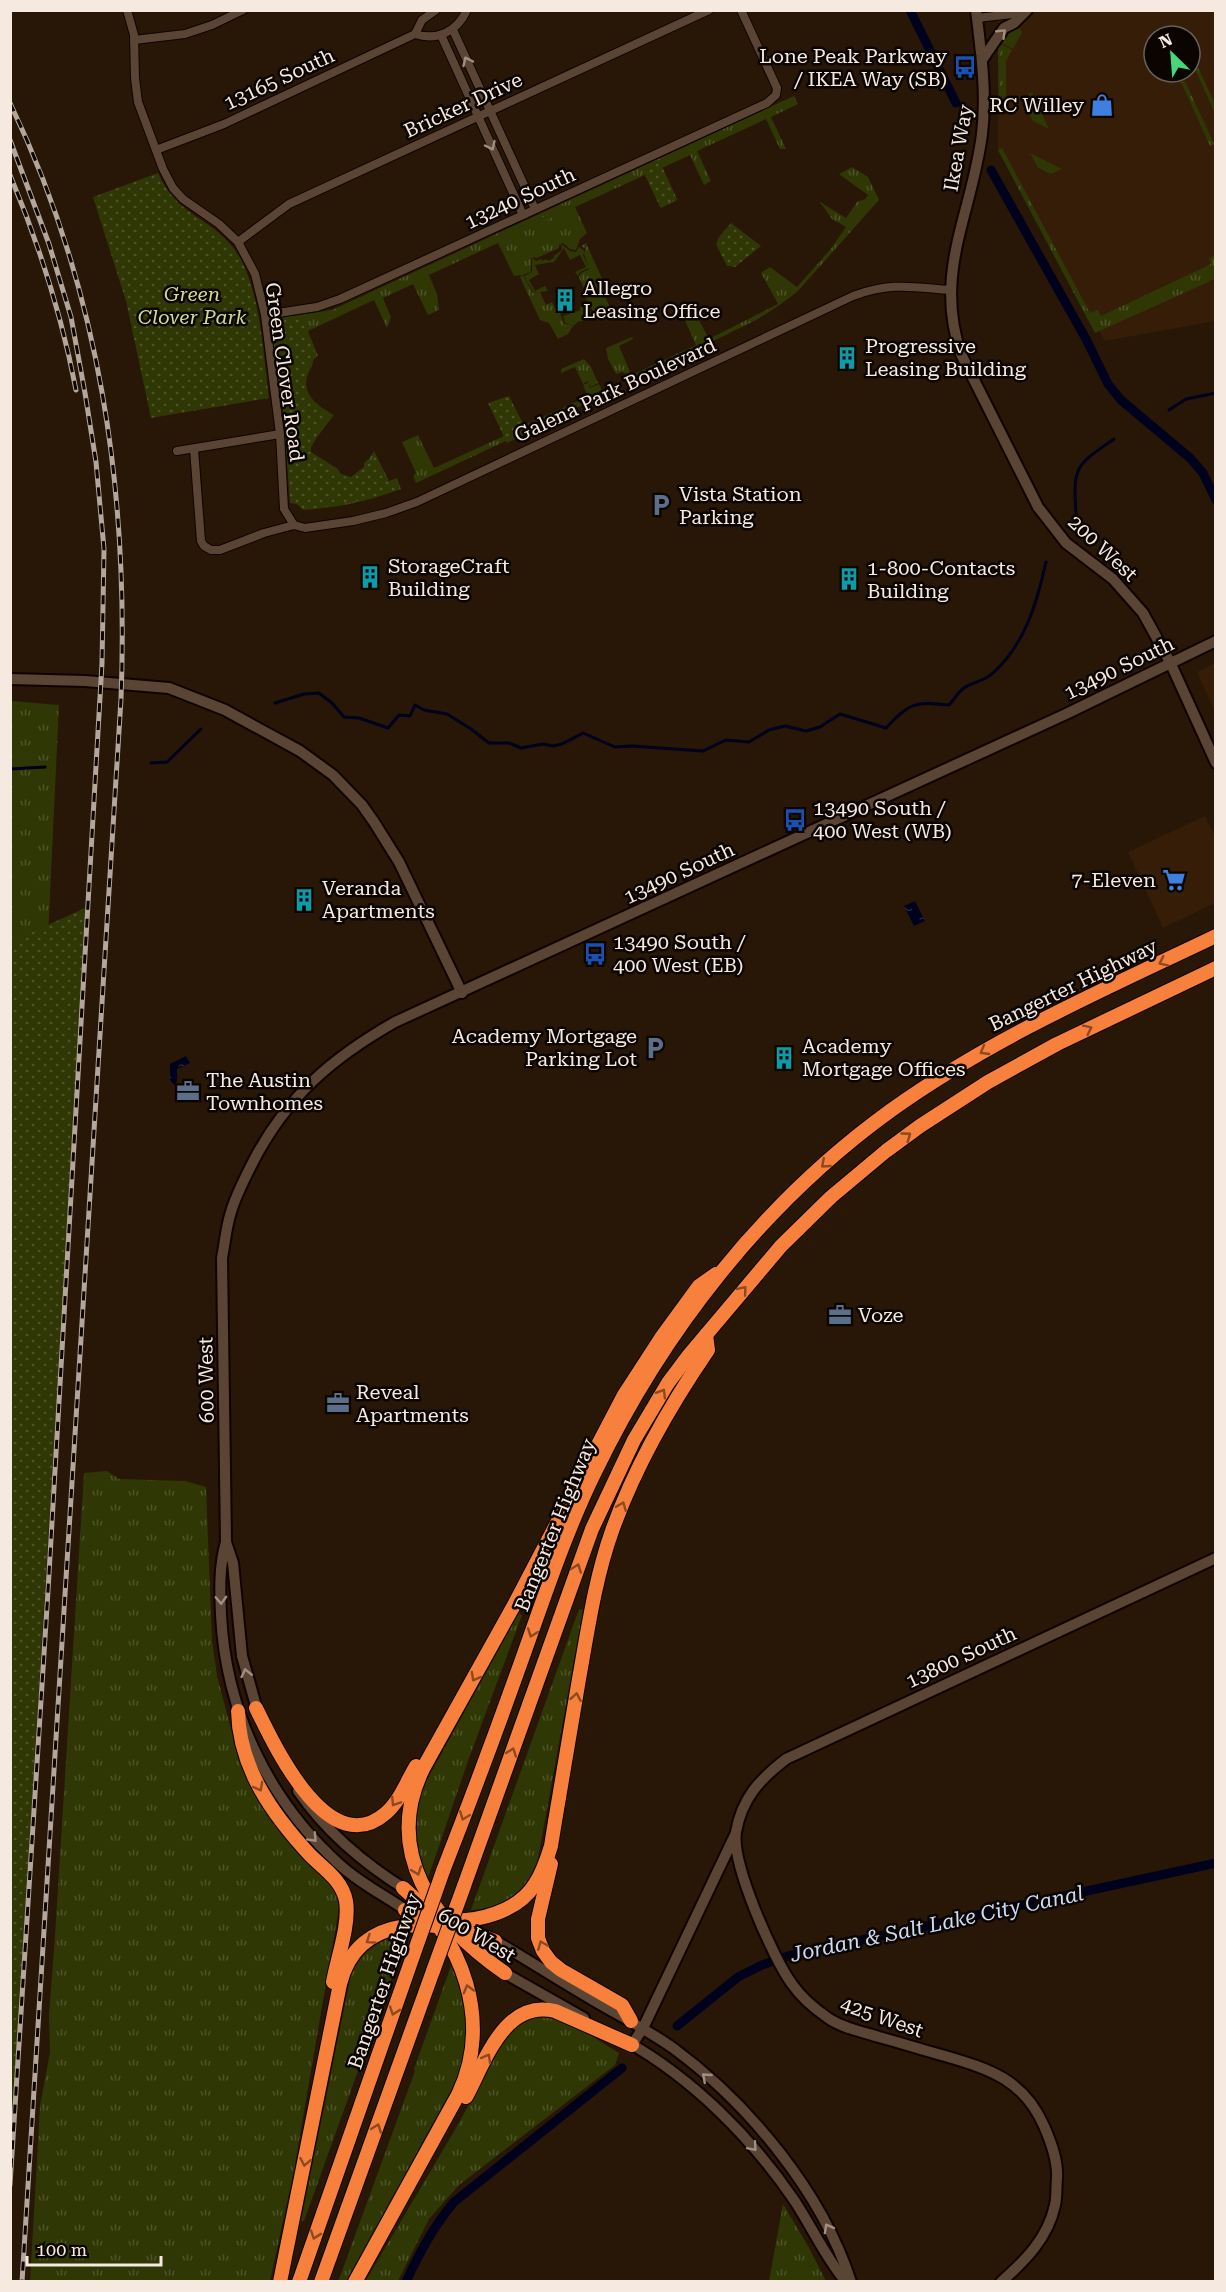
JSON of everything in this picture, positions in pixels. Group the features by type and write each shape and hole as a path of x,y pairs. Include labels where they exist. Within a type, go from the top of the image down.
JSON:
{"highway":[{"name":"Bangerter Highway","path":"299,2282 413,1956 568,1533 594,1474 650,1372 725,1268 775,1210 825,1163 915,1094 955,1068 1013,1035 1215,936"},
{"name":"Bangerter Highway","path":"321,2282 592,1529 619,1470 668,1383 781,1246 831,1197 872,1162 920,1126 1015,1066 1215,968"},
{"path":"1197,977 1211,980 1215,978"},
{"path":"355,2282 458,2095 471,2060 474,2023 469,1991 441,1922 414,1865 409,1842 408,1817 413,1792 420,1774 543,1552 624,1395 661,1338 699,1286 725,1268"},
{"path":"280,2282 345,1969 358,1948 373,1937 390,1929 501,1912 522,1899 540,1877 551,1846 592,1602 604,1555 629,1487 648,1447 672,1404 708,1350 706,1335"},
{"path":"256,1708 283,1759 311,1798 331,1818 353,1825 369,1822 388,1811 426,1751 451,1719"},
{"path":"238,1711 238,1727 244,1753 259,1788 293,1835 338,1882 346,1900 346,1915 334,1977 310,2136"},
{"path":"551,1846 553,1856 537,1924 538,1938 543,1951 561,1970 622,2005 637,2024"},
{"path":"403,1888 505,1973"},
{"path":"405,1910 495,1941"},
{"path":"391,2216 444,2135 500,2035 514,2019 534,2010 549,2010 632,2045"}],"main road":[{"path":"982,60 1004,28 1014,23 1027,10"},
{"name":"Ikea Way","path":"950,291 953,263 982,135 985,92 977,14"},
{"name":"200 West","path":"950,291 954,334 961,354 1038,507 1066,543 1113,579 1135,604 1170,662 1215,764"},
{"name":"13490 South","path":"230,1218 247,1175 280,1116 301,1091 327,1066 359,1043 395,1022 1066,714 1215,641"},
{"path":"10,679 96,682 169,688 225,710 300,751 333,775 362,805 374,822 399,862 462,993"},
{"name":"600 West","path":"230,1218 222,1258 226,1542 221,1571 222,1631 227,1671 238,1711 261,1766 287,1808 308,1833 347,1871 369,1888 405,1910"},
{"name":"600 West","path":"226,1542 233,1563 242,1656 256,1708 284,1770 315,1814 355,1854 403,1888"},
{"name":"13800 South","path":"741,1813 751,1793 764,1776 786,1759 1215,1558"},
{"name":"425 West","path":"741,1813 736,1833 737,1857 743,1879 782,1968 792,1985 807,2001 830,2019 861,2032 983,2067 1005,2078 1025,2095 1040,2116 1052,2144 1057,2172 1055,2205 1041,2239 1023,2263 1000,2282"},
{"path":"632,2045 637,2024 736,1833"},
{"name":"600 West","path":"495,1941 637,2024 675,2050 718,2086 771,2143 796,2176 833,2236 851,2282"},
{"name":"600 West","path":"505,1973 632,2045 688,2084 722,2114 795,2202 825,2253 846,2282"}],"street":[{"name":"Green Clover Road","path":"127,10 132,22 136,90 156,150 173,188 183,199 219,224 238,242 255,274 265,315 280,435 284,509 289,521 294,525"},
{"path":"134,40 184,34 212,25 243,10"},
{"name":"13165 South","path":"156,150 224,124 415,33 422,20 436,10"},
{"path":"467,10 453,30 536,210"},
{"name":"Bricker Drive","path":"238,242 289,204 708,10"},
{"name":"13240 South","path":"265,315 329,304 767,103 776,95 777,88 741,10"},
{"path":"977,14 1021,10"},
{"name":"13165 South","path":"415,33 429,37 453,30"},
{"path":"441,35 523,215"},
{"name":"Galena Park Boulevard","path":"194,449 199,532 204,546 211,550 220,550 264,533 294,525 305,528 353,521 417,502 872,289 893,285 950,291"},
{"path":"177,451 280,435"}],"shaded area":[{"path":"998,11 1215,11 1215,321 1105,341 998,151"},
{"path":"1215,663 1215,712 1197,672"},
{"path":"1205,816 1215,837 1215,903 1163,928 1128,852"}],"green space":[{"path":"1019,27 1022,33 1013,49 999,42 1002,37 1006,39 1010,32"},
{"path":"999,43 1012,50 1006,61 1006,111 999,112 998,54"},
{"path":"1202,76 1215,104 1215,113 1202,84"},
{"path":"1182,84 1186,84 1214,144 1210,146"},
{"path":"1032,92 1049,129 1033,121 1029,114 1036,110 1028,94"},
{"path":"794,96 798,104 771,117 786,149 780,149 766,119 697,151 711,181 704,185 690,155 662,168 677,200 661,208 645,175 575,207 587,233 580,239 576,250 570,249 563,243 559,245 559,248 531,259 531,272 523,275 533,293 540,292 546,305 552,302 555,308 558,307 564,324 573,326 568,334 558,339 549,323 540,320 520,277 522,275 514,276 498,243 429,275 437,294 439,310 428,315 413,284 383,298 391,317 387,328 374,300 308,331 318,356 313,360 308,374 307,388 317,404 334,415 311,445 311,452 338,469 341,474 351,477 364,467 364,463 374,451 389,481 397,478 401,489 328,508 303,510 297,504 290,503 284,418 271,329 276,320 332,310"},
{"path":"1002,148 1090,313 1098,310 1101,316 1211,264 1209,258 1214,256 1215,279 1095,333 998,150"},
{"path":"1030,153 1062,169 1051,174 1038,168"},
{"path":"660,162 677,199 660,207 643,170"},
{"path":"852,167 868,177 879,200 797,292 758,319 632,381 630,376 696,345 683,316 694,311 709,339 778,304 761,273 770,267 797,287 830,250 846,227 832,219 820,202 846,218 857,202 868,195 839,174"},
{"name":"Green Clover Park","path":"158,173 173,197 219,233 239,257 254,294 269,398 151,418 126,301 93,197"},
{"path":"569,205 570,208 565,211 527,228 513,238 507,240 503,236"},
{"path":"731,223 761,246 735,267 727,266 716,244"},
{"path":"586,243 605,285 603,293 613,313 598,320 590,319 593,311 583,293 584,289 579,277 581,273 589,269 584,254 586,249 581,246"},
{"path":"561,244 570,251 576,252 579,247 585,251 583,255 589,268 580,272 578,276 575,272 586,267 580,255 570,260 564,248 554,262 535,265 539,274 529,280 535,291 545,286 548,291 534,293 524,276 532,272 533,258 536,261 546,259 548,261 554,258 562,250"},
{"path":"587,304 592,314 589,319 573,326 565,323 563,316 580,310 580,307"},
{"path":"300,316 316,356 311,360 306,373 305,386 313,402 327,413 319,422 318,435 309,451 340,475 352,479 375,456 388,482 396,480 400,488 352,502 303,509 290,499 284,418 271,327 284,318"},
{"path":"632,337 633,339 619,346 631,374 622,372 616,374 608,359 606,348"},
{"path":"584,359 591,367 598,383 591,387 588,381 583,384 575,367 561,373 561,369"},
{"path":"589,382 590,388 599,384 605,397 591,404 583,385"},
{"path":"509,396 527,433 507,443 488,403"},
{"path":"509,397 524,425 587,397 589,402 416,483 413,476 416,473 402,442 418,435 434,468 504,436 503,400"},
{"path":"11,701 59,705 11,1720"},
{"path":"87,907 11,2144 11,942"},
{"path":"107,1471 119,1479 185,1481 206,1487 212,1640 217,1676 236,1748 251,1783 332,1883 340,1902 294,2170 270,2281 30,2282 40,2106 50,2052 49,2014 84,1473"},
{"path":"579,1609 583,1610 538,1859 528,1880 513,1896 494,1906 471,1910"},
{"path":"519,1613 522,1615 428,1878 420,1856 417,1834 417,1812 422,1789"},
{"path":"400,1935 407,1935 304,2221 301,2221 351,1975 359,1961 377,1944"},
{"path":"451,1966 461,1995 466,2023 464,2052 456,2081 346,2281 338,2282 415,2071"},
{"path":"534,2017 557,2020 589,2034 619,2053 615,2065 459,2185 429,2219 398,2281 365,2282 456,2128 509,2032 520,2022"},
{"path":"783,2204 808,2246 826,2281 769,2281"}],"water":[{"path":"915,901 925,921 914,926 904,906"},
{"path":"186,1056 190,1063 177,1069 177,1082 174,1085 170,1080 170,1064"}],"waterway":[{"name":"Jordan & Salt Lake City Canal","path":"910,10 956,103"},
{"name":"Jordan & Salt Lake City Canal","path":"991,170 1086,339 1108,384 1121,400 1190,458 1203,473 1216,500"},
{"path":"1169,410 1186,399 1216,393"},
{"path":"1076,514 1075,486 1079,469 1091,455 1114,439"},
{"path":"275,703 304,694 319,693 344,717 359,718 388,728 399,715 410,716 415,705 424,710 447,714 489,743 509,743 521,748 543,744 553,746 562,744 583,733 615,747 703,751 726,740 749,742 769,730 785,726 806,731 820,727 840,714 886,728 901,713 913,706 928,703 949,705 962,690 990,676 1004,662 1014,649 1028,622 1046,562"},
{"path":"151,763 167,762 201,729"},
{"path":"10,769 45,767"},
{"name":"Jordan & Salt Lake City Canal","path":"677,2026 738,1977 788,1956 1216,1863"},
{"name":"Jordan & Salt Lake City Canal","path":"406,2282 427,2240 454,2202 622,2068"}],"railway":[{"path":"10,103 41,174 66,246 87,319 102,394 113,469 120,545 122,621 121,699 22,2282"},
{"path":"10,140 49,244 71,317 96,462 104,549 102,663 48,1591 10,2185"},
{"path":"10,175 49,281 76,390"}],"place":[{"name":"Lone Peak Parkway / IKEA Way (SB)","path":"965,67"},
{"name":"RC Willey","path":"1102,105"},
{"name":"Allegro Leasing Office","path":"565,300"},
{"name":"Progressive Leasing Building","path":"847,358"},
{"name":"Vista Station Parking","path":"661,505"},
{"name":"StorageCraft Building","path":"370,577"},
{"name":"1-800-Contacts Building","path":"849,579"},
{"name":"13490 South / 400 West (WB)","path":"795,820"},
{"name":"7-Eleven","path":"1174,880"},
{"name":"Veranda Apartments","path":"304,900"},
{"name":"13490 South / 400 West (EB)","path":"595,954"},
{"name":"Academy Mortgage Parking Lot","path":"655,1048"},
{"name":"Academy Mortgage Offices","path":"784,1058"},
{"name":"The Austin Townhomes","path":"188,1091"},
{"name":"Voze","path":"840,1315"},
{"name":"Reveal Apartments","path":"338,1403"}]}
